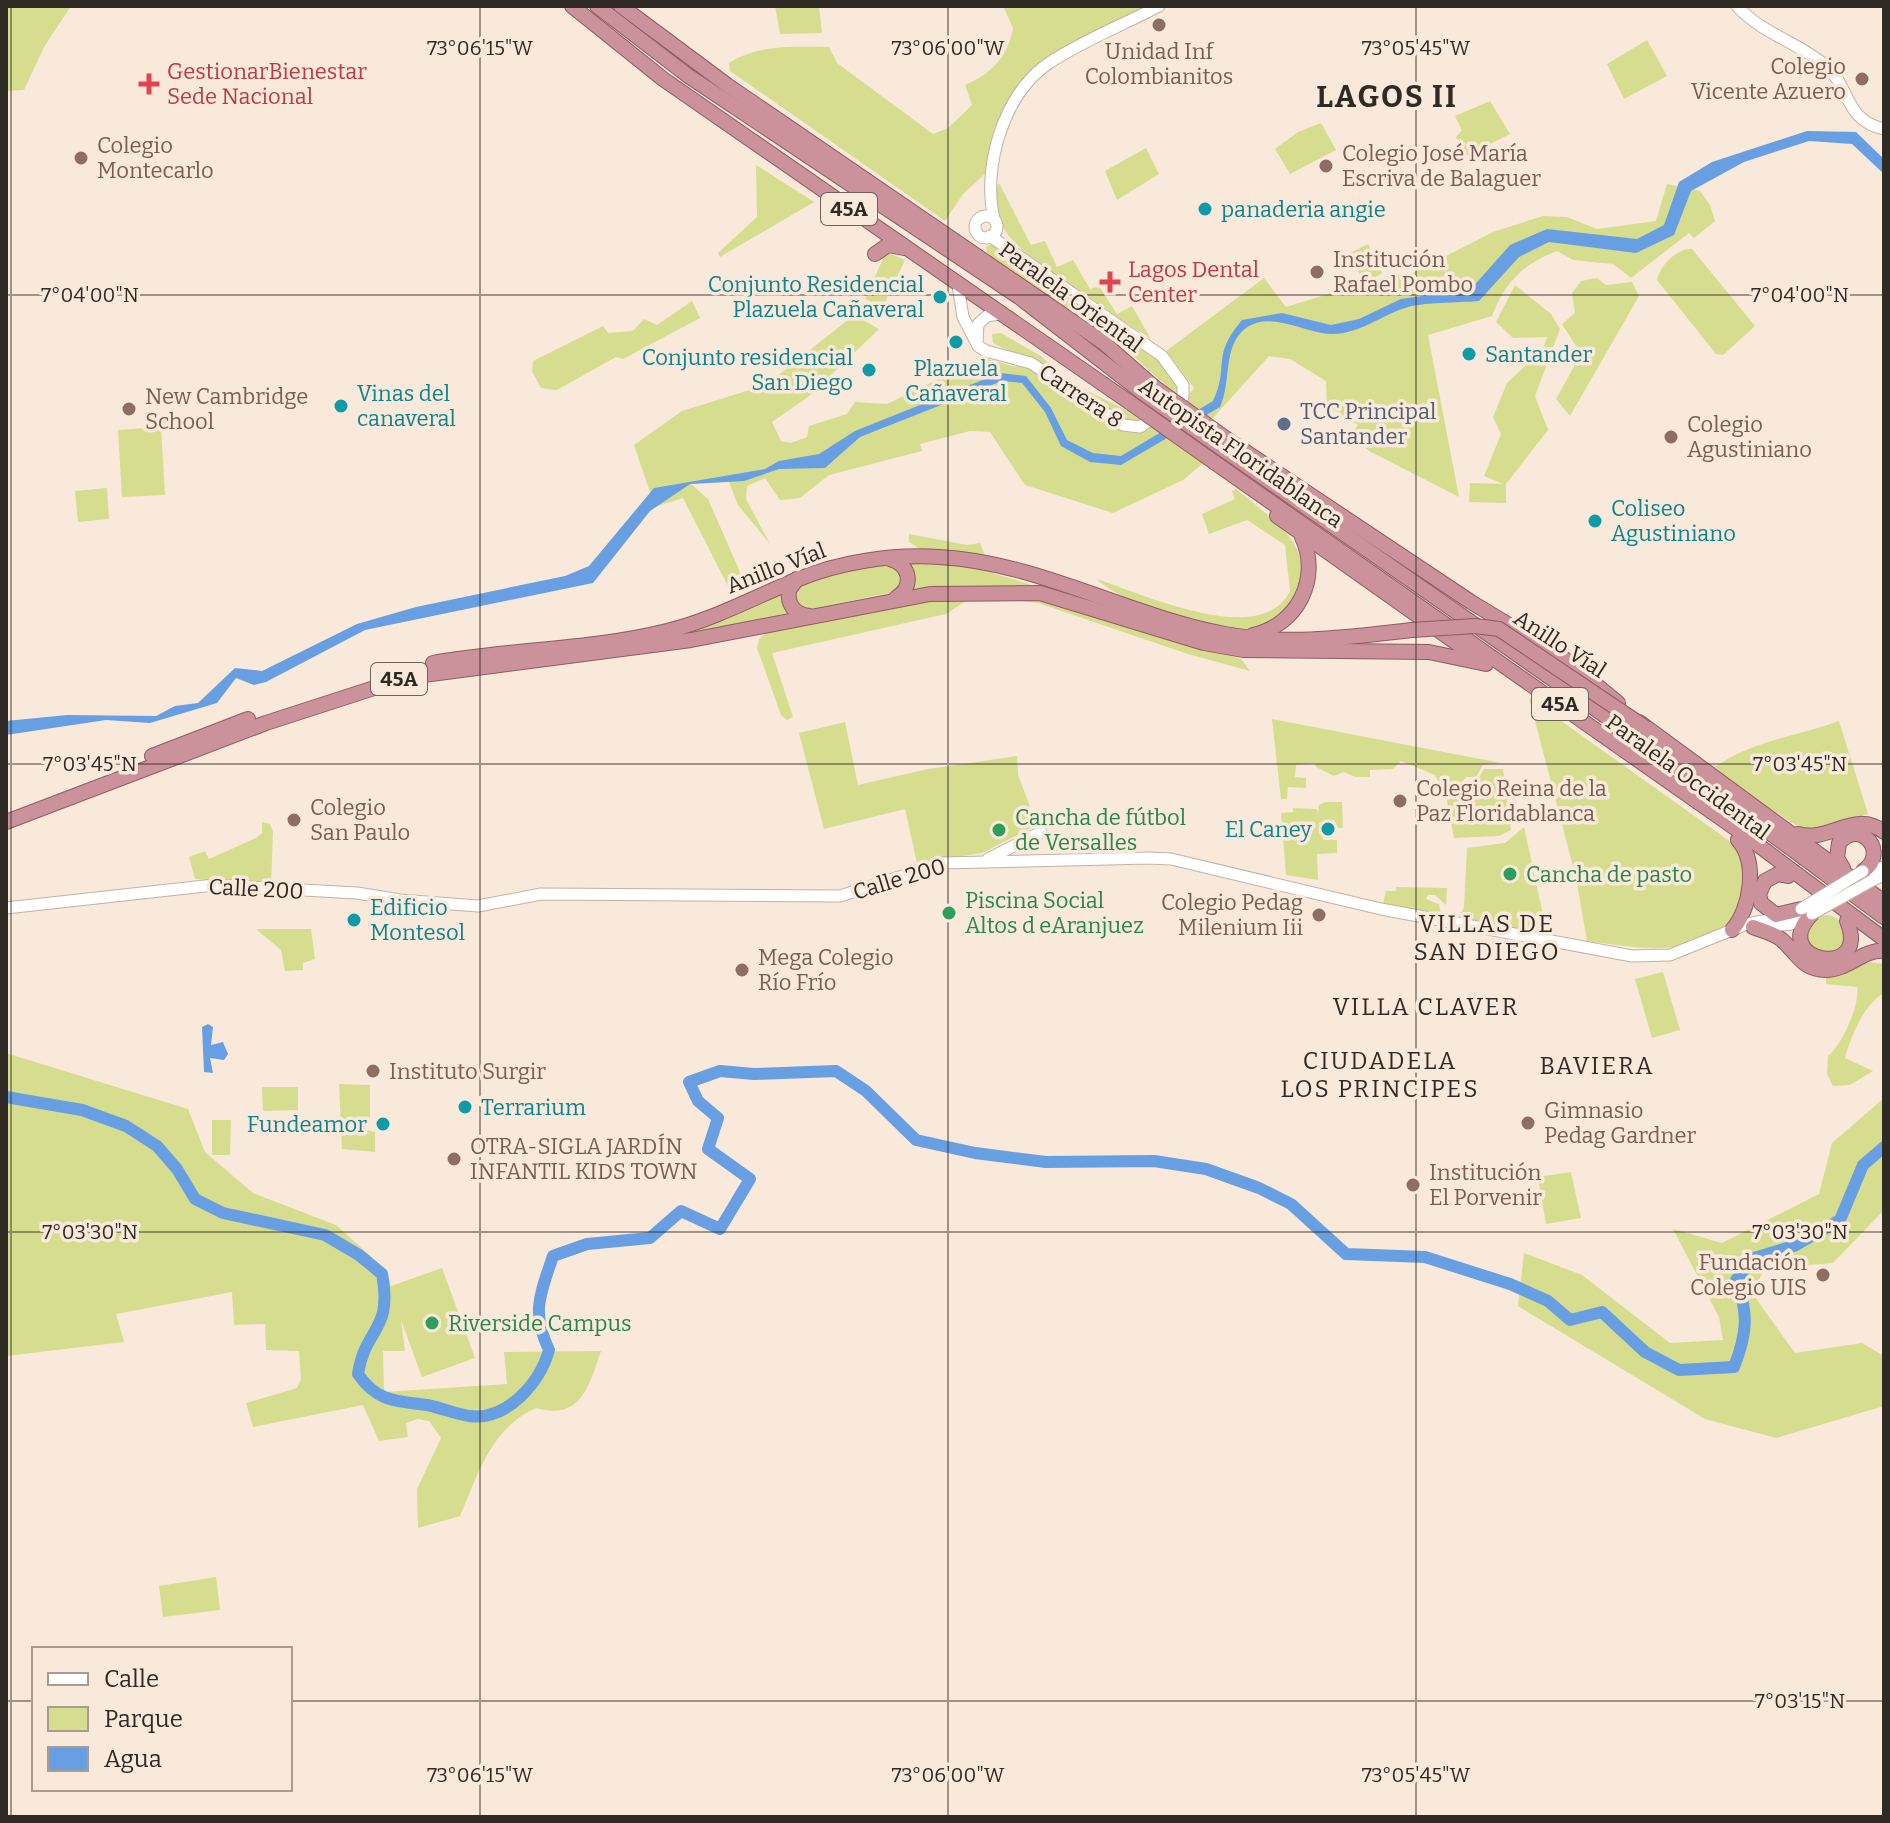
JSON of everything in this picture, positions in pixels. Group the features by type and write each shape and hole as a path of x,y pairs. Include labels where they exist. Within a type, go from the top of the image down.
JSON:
{"highway":[{"name":"Autopista Floridablanca","path":"572,6 663,79 998,314 1228,446 1250,468 1716,793 1884,917"},
{"name":"Autopista Floridablanca","path":"597,6 687,75 1019,297 1143,395 1214,462 1730,824 1884,939"},
{"name":"Paralela Oriental","path":"621,6 727,85 1104,343 1143,395"},
{"path":"777,168 806,178"},
{"path":"875,254 888,245 909,251"},
{"path":"1228,446 1562,657 1646,728"},
{"path":"1250,468 1298,488"},
{"name":"Paralela Occidental","path":"1232,475 1302,536 1738,840 1884,949"},
{"path":"1236,636 1274,627 1298,606 1309,572 1302,536"},
{"name":"Anillo Víal","path":"6,812 262,714 373,677 437,662 662,633 730,610 798,579 843,566 890,559 937,557 991,565 1236,636 1302,640 1475,626 1499,629 1646,728"},
{"path":"890,559 903,566 908,580 904,592 892,600"},
{"path":"798,579 789,590 790,603 799,613 812,615"},
{"name":"45A","path":"6,822 266,723 384,683 444,671 691,640 892,600 960,592 1033,592 1230,648 1284,652 1429,652 1486,664"},
{"name":"45A","path":"1646,728 1884,902"},
{"path":"1716,793 1762,812"},
{"path":"1792,832 1816,837 1862,822 1884,832"},
{"path":"1845,871 1837,858 1837,848 1841,839 1855,833 1865,835 1875,846 1873,875"},
{"path":"1732,930 1745,910 1749,869 1745,848 1738,840"},
{"path":"1788,876 1778,874 1765,881 1759,894 1761,903 1776,915 1806,911 1801,930 1805,949 1821,960 1831,960 1847,949 1851,940 1847,921"},
{"path":"1753,927 1779,937 1803,964 1817,970 1842,968 1872,951 1884,949"}],"main road":[{"path":"987,263 981,253 982,230 997,144 1005,123 1035,77 1047,64 1159,6"},
{"path":"1737,6 1775,37 1824,65 1853,111 1864,121 1884,129"},
{"name":"Carrera 8","path":"989,195 995,221 1010,248"},
{"path":"949,237 961,239 982,230 996,230 995,221 985,216 982,230"},
{"name":"Carrera 8","path":"978,346 1031,363 1130,428 1140,427 1183,397 1183,385 1162,356 982,230"},
{"path":"958,285 963,317 978,346"},
{"path":"978,346 975,335 978,324 987,316 998,314"},
{"path":"1162,356 1164,342"},
{"path":"985,860 1041,832"},
{"name":"Calle 200","path":"6,908 214,885 357,893 478,906 541,894 840,896 935,864 985,860 1171,859 1381,909 1632,956 1670,955 1732,930 1806,911"},
{"path":"1873,875 1884,867"},
{"name":"Calle 200","path":"1732,930 1791,924 1806,911 1873,875"}],"green space":[{"path":"71,6 44,47 24,90 6,91 6,7"},
{"path":"775,6 819,6 822,33 780,34"},
{"path":"1003,6 1157,6 1057,62 1039,76 1013,107 987,172 963,194 945,221 730,71 729,63 752,52 829,47 837,63 933,134 948,128 972,105 965,85 990,70 1007,48 1013,28"},
{"path":"1647,40 1667,76 1624,99 1607,64"},
{"path":"1490,101 1510,134 1466,156 1456,137 1462,130 1455,116"},
{"path":"1321,123 1336,150 1290,174 1275,149 1298,132"},
{"path":"1146,148 1159,174 1117,200 1105,171"},
{"path":"756,165 814,202 720,257 718,253 757,217"},
{"path":"999,183 1031,245 1045,241 1057,267 1073,260 1090,289 1099,286 1117,314 1132,306 1151,339 1033,259 1019,246 998,217 995,201"},
{"path":"1667,184 1700,191 1710,205 1715,221 1694,238 1689,233 1631,278 1613,264 1573,260 1557,251 1525,268 1509,284 1492,316 1428,335 1459,497 1371,452 1349,436 1358,425 1327,406 1326,381 1290,359 1269,356 1203,429 1177,410 1194,388 1166,351 1264,278 1286,307 1364,283 1350,253 1368,244 1382,273 1368,282 1398,273 1401,279 1493,232 1543,216 1567,217 1597,229 1656,221"},
{"path":"994,242 1095,311 1083,320 987,254 986,247"},
{"path":"1692,249 1755,326 1723,355 1716,354 1657,280 1670,258"},
{"path":"886,252 905,260 883,307 865,299"},
{"path":"1597,278 1606,285 1632,282 1639,296 1570,416 1556,399 1581,354 1562,324 1575,313 1572,293 1581,281"},
{"path":"1515,285 1551,314 1560,329 1535,396 1548,430 1506,484 1506,503 1469,502 1470,483 1503,484 1484,476 1501,434 1493,417 1507,383 1543,349 1547,337 1513,338 1496,322"},
{"path":"692,301 700,318 623,359 616,357 557,390 541,388 532,371 533,361 603,326 608,333 633,331 644,319 657,325"},
{"path":"854,315 879,329 808,397 772,422 781,441 791,443 807,437 809,426 847,414 855,402 887,404 943,377 982,378 978,356 1015,367 1015,354 993,343 992,334 1001,333 1041,356 1066,380 1124,409 1205,462 1183,480 1113,513 1025,485 990,432 970,431 920,444 922,451 829,475 800,498 780,500 765,478 747,486 746,499 770,544 738,505 729,482 691,484 708,499 747,588 731,592 683,498 655,507 634,445 682,411 766,385"},
{"path":"1123,332 1166,365 1178,383 1180,394 1173,392 1117,341"},
{"path":"161,427 165,495 122,497 118,430"},
{"path":"107,488 109,519 78,522 75,491"},
{"path":"1236,489 1279,525 1298,553 1301,569 1294,598 1274,620 1245,630 1204,625 1136,606 1096,579 1170,605 1228,617 1254,616 1275,608 1290,591 1285,545 1247,520 1209,534 1202,514 1235,499 1232,491"},
{"path":"909,534 967,545 980,543 987,561 920,549 909,542"},
{"path":"907,561 955,562 1042,588 908,592"},
{"path":"889,563 902,571 901,585 894,592 805,610 796,605 795,589 804,580"},
{"path":"784,588 794,615 644,641"},
{"path":"1036,596 1241,659 1250,671 1188,654 1038,603 999,598 966,601 946,614 772,653 793,717 787,720 781,715 757,648 759,639 767,632 920,598"},
{"path":"1529,698 1738,847 1746,865 1737,917 1700,940 1665,948 1587,941 1576,878"},
{"path":"1272,719 1501,763 1483,765 1476,777 1466,777 1458,787 1444,793 1435,775 1401,761 1393,769 1370,770 1370,777 1355,777 1344,772 1334,776 1316,767 1315,763 1296,765 1295,777 1306,778 1306,788 1288,787 1287,799 1281,799"},
{"path":"1839,721 1868,814 1807,830 1760,802 1715,767 1759,745"},
{"path":"845,722 858,785 928,769 1017,756 1018,775 1037,825 982,853 917,863 905,809 824,829 799,733"},
{"path":"1484,769 1503,769 1511,830 1499,836 1454,838 1446,796 1468,782 1477,781"},
{"path":"1342,802 1343,828 1338,828 1334,820 1319,823 1323,840 1337,840 1337,853 1317,854 1318,880 1286,875 1281,813 1293,812 1293,808 1317,809 1318,815 1319,805"},
{"path":"262,822 270,824 273,832 271,885 195,879 189,857 205,851 209,859 256,838 262,833"},
{"path":"1524,827 1542,910 1538,936 1458,919 1464,907 1467,848 1505,843"},
{"path":"1396,887 1447,888 1446,905 1435,895 1428,895 1426,899 1439,904 1441,915 1383,903 1386,891 1396,891"},
{"path":"1826,915 1839,921 1845,934 1839,947 1826,953 1813,947 1807,934 1813,921"},
{"path":"256,929 311,929 315,959 303,963 303,970 285,971 281,950"},
{"path":"1870,962 1884,964 1884,993 1864,1013 1845,1058 1873,1071 1850,1085 1833,1086 1827,1074 1828,1056 1849,1024 1856,1004 1857,987 1826,984 1826,977"},
{"path":"1663,972 1680,1030 1652,1038 1635,979"},
{"path":"6,1053 188,1109 205,1152 253,1193 336,1225 386,1270 391,1286 442,1268 475,1358 422,1377 401,1320 405,1351 383,1351 384,1392 507,1384 504,1352 601,1351 587,1388 581,1398 563,1410 536,1408 508,1427 488,1454 460,1516 418,1528 417,1489 441,1438 429,1421 418,1419 406,1423 408,1437 379,1441 363,1405 253,1427 246,1403 297,1388 301,1379 299,1351 266,1350 265,1324 234,1325 232,1292 116,1314 124,1342 6,1356"},
{"path":"339,1084 370,1085 370,1118 359,1119 361,1129 375,1132 375,1152 342,1149"},
{"path":"262,1087 298,1087 298,1110 263,1111"},
{"path":"1884,1098 1884,1210 1833,1263 1765,1269 1758,1281 1755,1297 1795,1353 1862,1343 1884,1356 1884,1406 1776,1438 1705,1419 1518,1306 1524,1253 1582,1275 1670,1343 1723,1340 1719,1317 1673,1229 1722,1243 1819,1194 1832,1143"},
{"path":"212,1120 231,1120 230,1155 212,1155"},
{"path":"1571,1172 1581,1218 1546,1224 1538,1177"},
{"path":"216,1577 220,1610 163,1617 159,1586"}],"water":[{"path":"1807,131 1856,132 1884,159 1884,174 1852,144 1809,141 1744,162 1691,191 1674,235 1636,253 1549,242 1519,257 1479,301 1412,306 1359,328 1330,334 1277,322 1256,323 1238,335 1234,344 1220,407 1121,465 1090,462 1061,446 1045,412 1022,383 1002,381 860,437 825,468 779,469 744,481 690,484 650,511 593,583 365,630 266,682 254,685 236,678 217,703 150,723 106,720 6,735 6,721 67,715 156,716 175,706 198,703 235,668 262,671 357,624 416,607 565,576 589,566 654,488 765,469 779,461 819,454 855,431 1000,373 1026,376 1051,408 1067,440 1093,453 1121,456 1213,401 1226,344 1242,320 1282,313 1331,325 1359,319 1401,299 1471,289 1510,245 1547,229 1637,239 1664,225 1679,182 1712,162"},
{"path":"208,1024 213,1027 211,1045 223,1042 228,1054 224,1060 210,1058 213,1073 204,1072 202,1027"}],"waterway":[{"path":"6,1097 82,1110 126,1126 157,1146 177,1169 195,1199 223,1213 325,1235 359,1255 382,1274 384,1307 361,1359 358,1374 380,1395 469,1416 483,1416 509,1406 530,1386 545,1362 549,1350 540,1325 539,1303 553,1256 587,1244 650,1238 681,1211 720,1229 750,1179 708,1149 718,1118 698,1101 689,1082 720,1071 754,1074 836,1071 866,1091 916,1140 975,1153 1046,1162 1154,1161 1206,1169 1259,1188 1291,1204 1346,1254 1425,1257 1510,1284 1548,1301 1570,1320 1602,1312 1645,1352 1679,1370 1734,1367 1745,1324 1736,1280 1754,1258 1794,1246 1840,1220 1863,1165 1884,1147"}],"place":[{"name":"Unidad Inf Colombianitos","path":"1159,25"},
{"name":"Colegio Vicente Azuero","path":"1862,79"},
{"name":"GestionarBienestar Sede Nacional","path":"149,84"},
{"name":"Colegio Montecarlo","path":"81,158"},
{"name":"Colegio José María Escriva de Balaguer","path":"1326,166"},
{"name":"panaderia angie","path":"1205,209"},
{"name":"Institución Rafael Pombo","path":"1317,272"},
{"name":"Lagos Dental Center","path":"1110,282"},
{"name":"Conjunto Residencial Plazuela Cañaveral","path":"940,297"},
{"name":"Plazuela Cañaveral","path":"956,342"},
{"name":"Santander","path":"1469,354"},
{"name":"Conjunto residencial San Diego","path":"869,370"},
{"name":"Vinas del canaveral","path":"341,406"},
{"name":"New Cambridge School","path":"129,409"},
{"name":"TCC Principal Santander","path":"1284,424"},
{"name":"Colegio Agustiniano","path":"1671,437"},
{"name":"Coliseo Agustiniano","path":"1595,521"},
{"name":"Colegio Reina de la Paz Floridablanca","path":"1400,801"},
{"name":"Colegio San Paulo","path":"294,820"},
{"name":"El Caney","path":"1328,829"},
{"name":"Cancha de fútbol de Versalles","path":"999,830"},
{"name":"Cancha de pasto","path":"1510,874"},
{"name":"Piscina Social Altos d eAranjuez","path":"949,913"},
{"name":"Colegio Pedag Milenium Iii","path":"1319,915"},
{"name":"Edificio Montesol","path":"354,920"},
{"name":"Mega Colegio Río Frío","path":"742,970"},
{"name":"Instituto Surgir","path":"373,1071"},
{"name":"Terrarium","path":"465,1107"},
{"name":"Gimnasio Pedag Gardner","path":"1528,1123"},
{"name":"Fundeamor","path":"383,1124"},
{"name":"OTRA-SIGLA JARDÍN INFANTIL KIDS TOWN","path":"454,1159"},
{"name":"Institución El Porvenir","path":"1413,1185"},
{"name":"Fundación Colegio UIS","path":"1823,1275"},
{"name":"Riverside Campus","path":"432,1323"}],"district":[{"name":"LAGOS II","path":"1387,97"},
{"name":"VILLAS DE SAN DIEGO","path":"1487,938"},
{"name":"VILLA CLAVER","path":"1426,1007"},
{"name":"BAVIERA","path":"1597,1066"},
{"name":"CIUDADELA LOS PRINCIPES","path":"1380,1075"}]}
